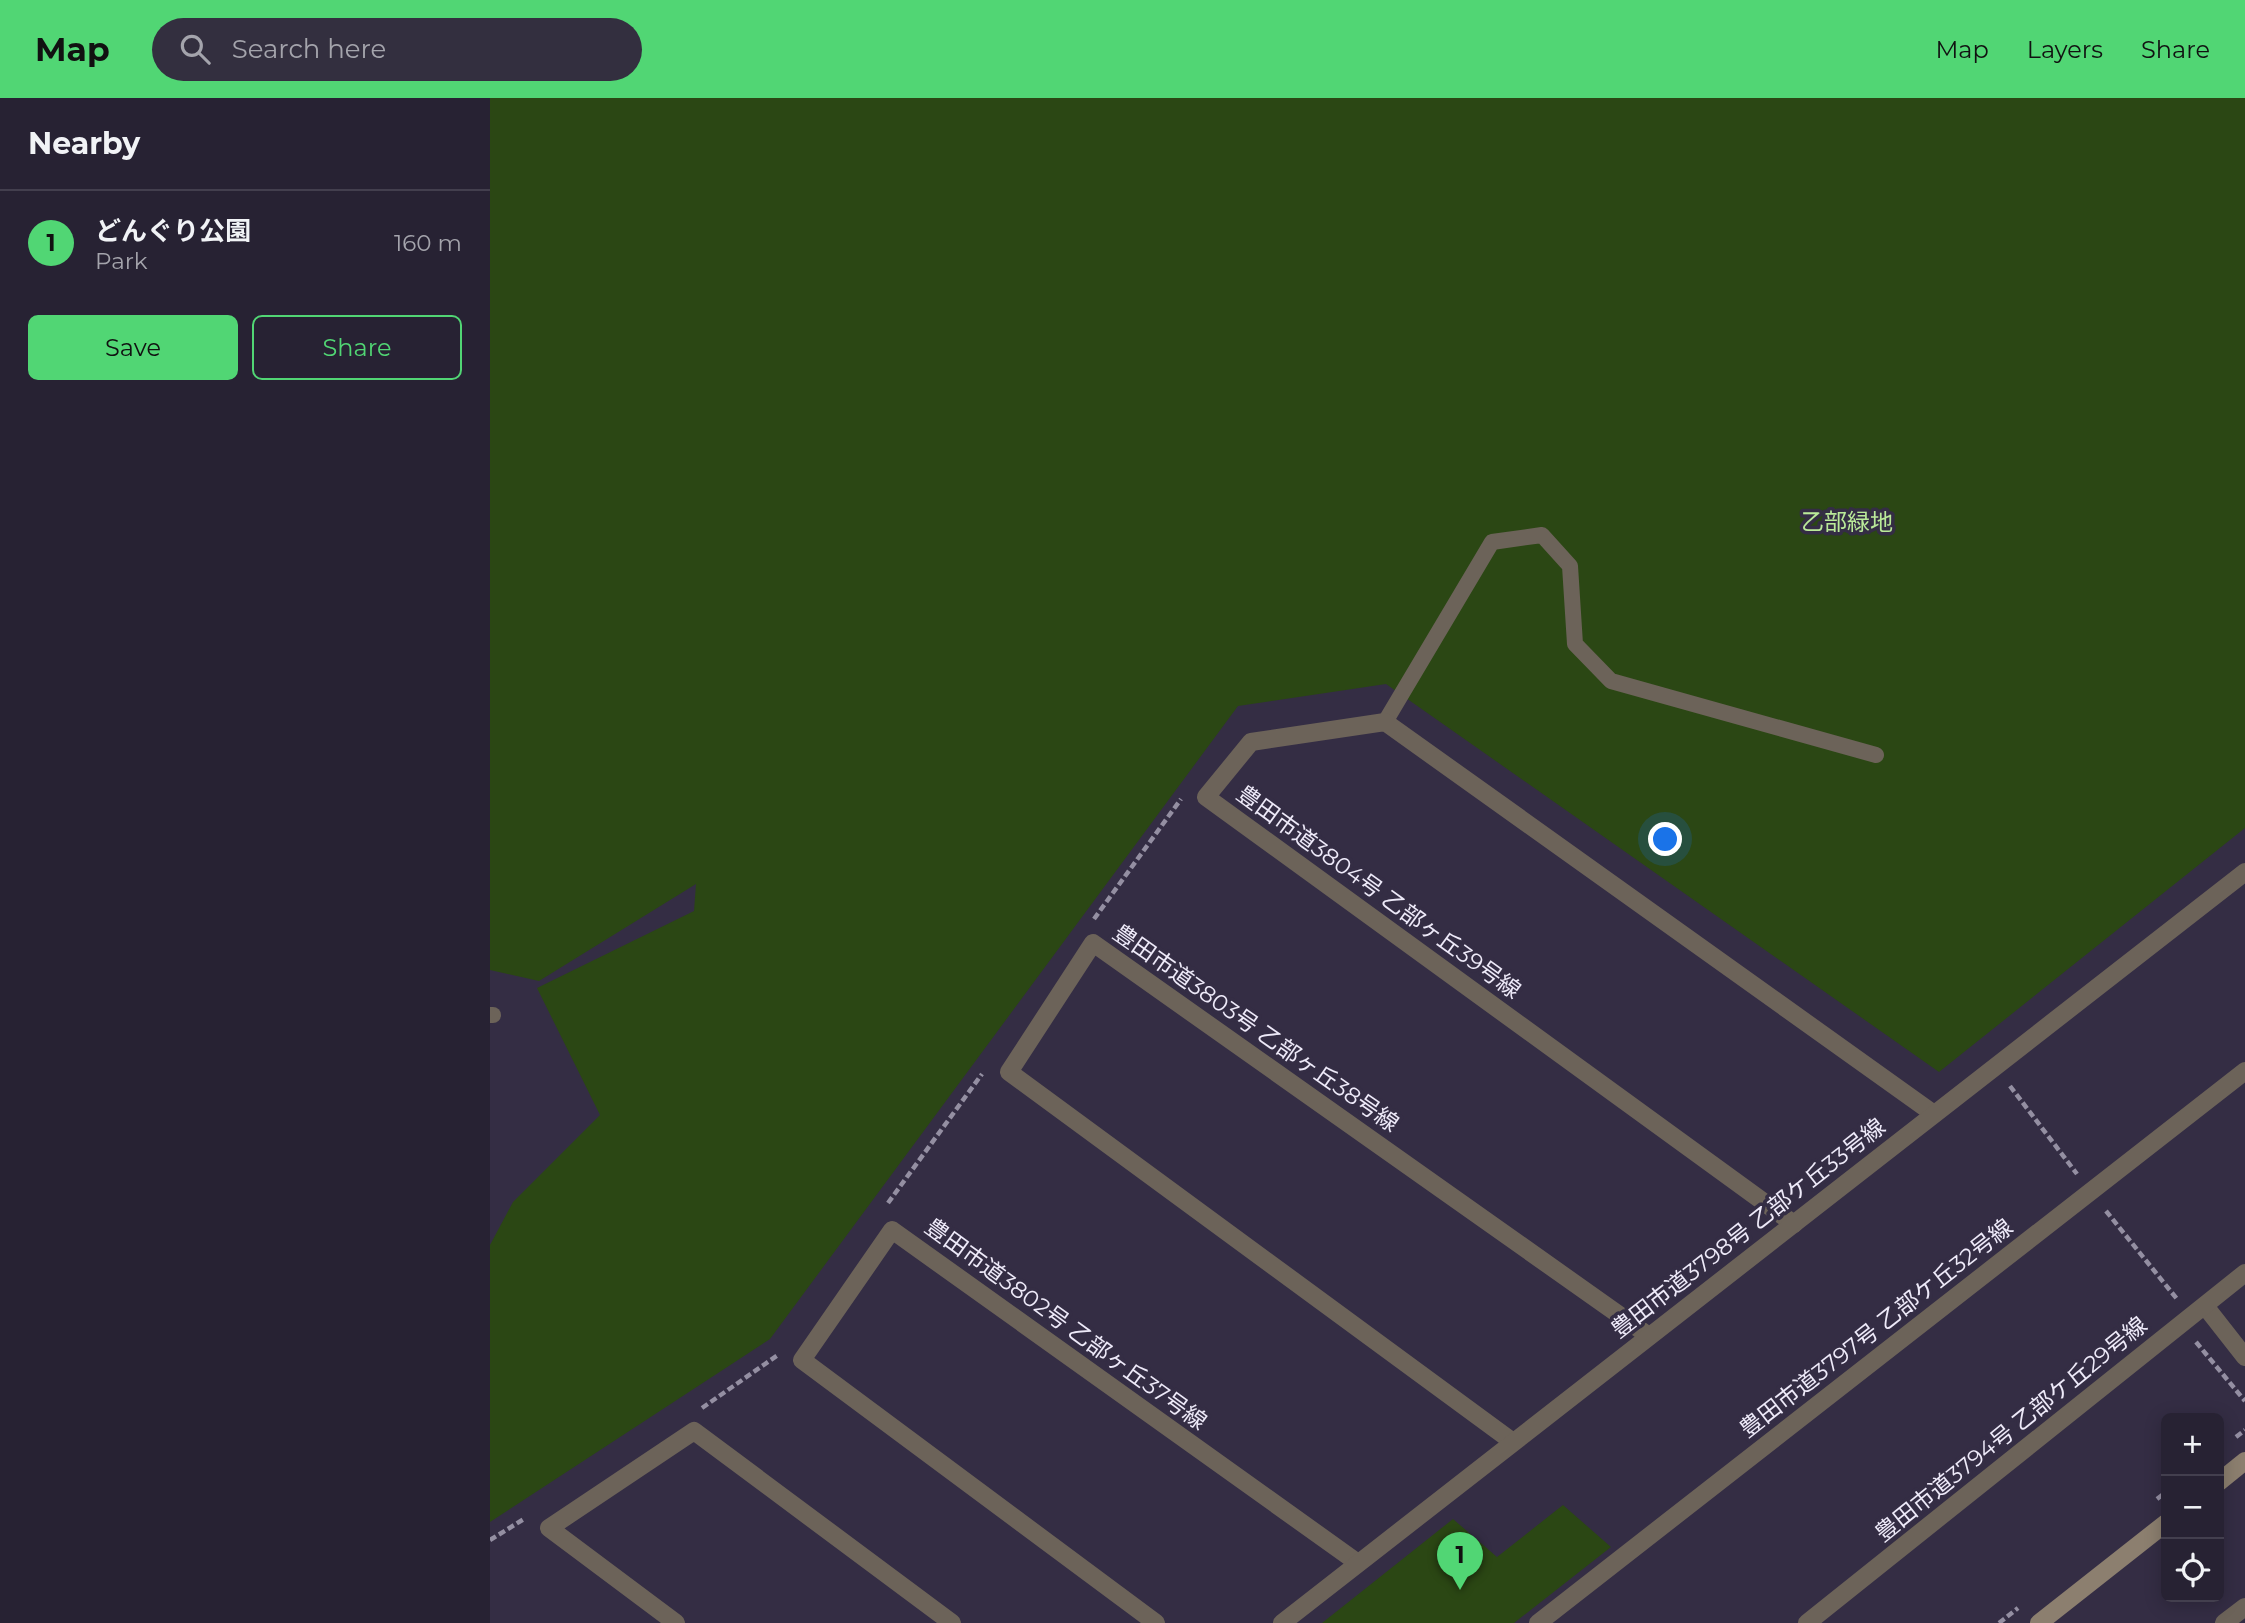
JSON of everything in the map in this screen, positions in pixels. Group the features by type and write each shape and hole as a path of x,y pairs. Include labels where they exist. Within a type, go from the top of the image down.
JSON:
{"street":[{"path":"1385,722 1934,1114"},
{"name":"豊田市道3804号 乙部ヶ丘39号線","path":"1385,722 1251,742 1206,797 1794,1224"},
{"name":"豊田市道3798号 乙部ケ丘33号線","path":"1282,1623 2245,872"},
{"name":"豊田市道3803号 乙部ヶ丘38号線","path":"1513,1442 1009,1072 1093,943 1649,1336"},
{"name":"豊田市道3797号 乙部ケ丘32号線","path":"1538,1623 2245,1071"},
{"name":"豊田市道3802号 乙部ヶ丘37号線","path":"1156,1623 802,1360 892,1230 1358,1563"},
{"name":"豊田市道3794号 乙部ケ丘29号線","path":"1807,1623 2245,1273"},
{"path":"2192,1315 2245,1357"},
{"path":"676,1623 549,1528 694,1431 952,1623"},
{"path":"2224,1478 2245,1461"},
{"path":"2039,1623 2161,1527"},
{"path":"2229,1622 2245,1607"}],"lane":[{"path":"1385,722 1492,541 1542,535 1570,566 1576,644 1611,681 1876,755"}],"path":[{"path":"1091,923 1182,798"},
{"path":"1995,1067 2090,1192 2192,1315 2245,1401"},
{"path":"888,1203 982,1073"},
{"path":"700,1409 779,1354"},
{"path":"490,1540 524,1519"}],"green space":[{"name":"乙部緑地","path":"490,98 2245,98 2245,828 1939,1072 1386,684 1238,706 770,1339 490,1522 490,1245 513,1202 600,1115 537,988 694,911 696,884 539,981 490,970"},
{"path":"1563,1505 1611,1547 1514,1623 1322,1623 1453,1519 1497,1557"}],"place":[{"name":"どんぐり公園","path":"1460,1590"}]}
